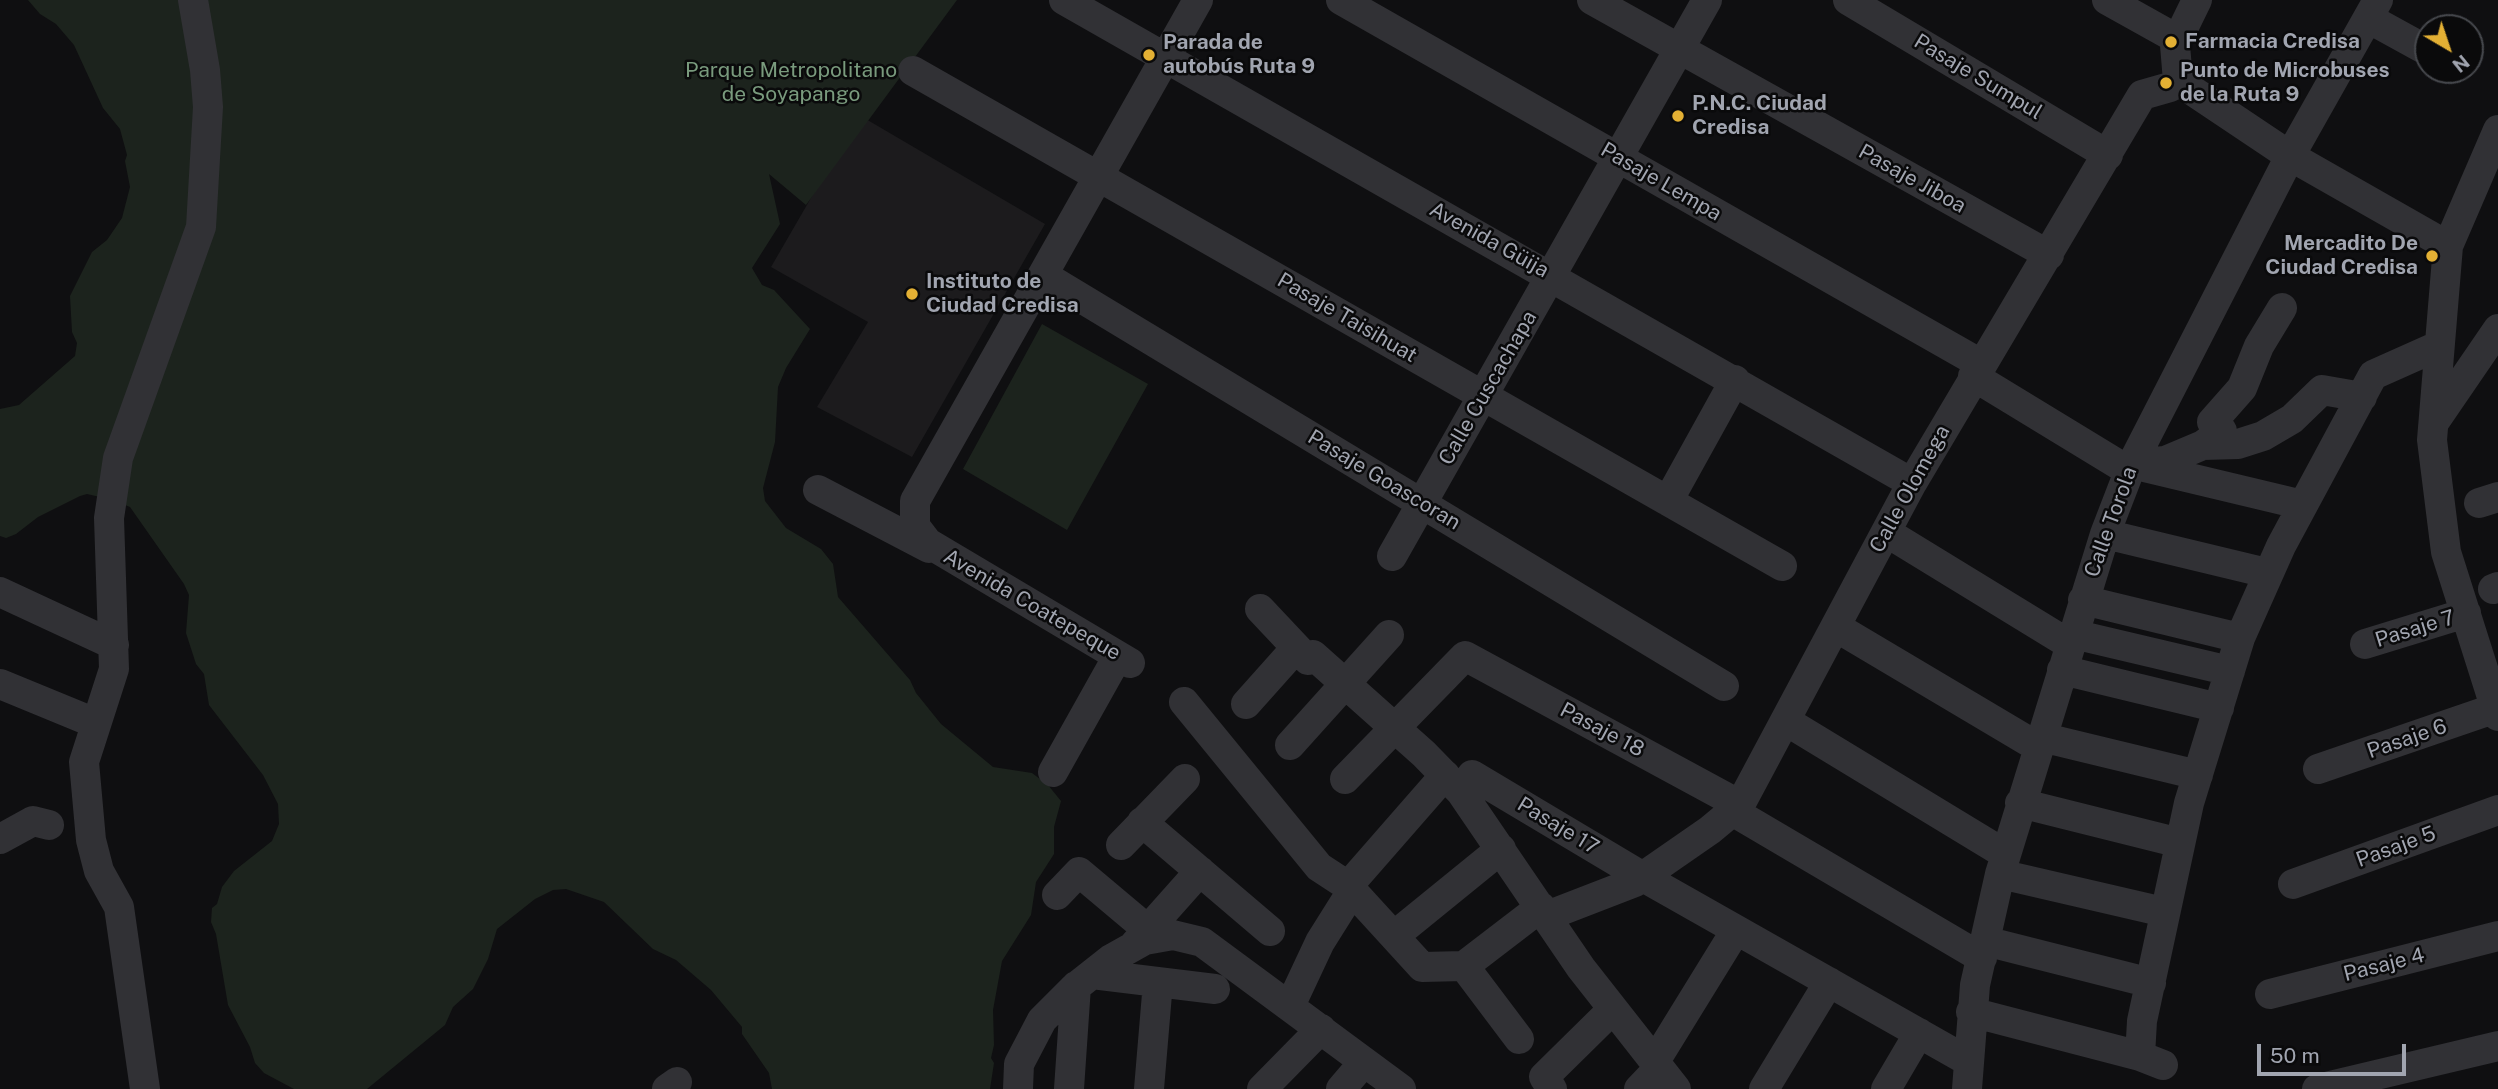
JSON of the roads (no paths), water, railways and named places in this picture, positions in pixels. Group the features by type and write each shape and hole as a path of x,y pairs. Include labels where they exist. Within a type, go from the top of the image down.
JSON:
{"street":[{"path":"145,1089 119,907 99,871 91,839 84,762 114,669 109,517 118,458 201,226 208,107 205,70 192,0"},
{"name":"Avenida Güija","path":"1064,0 1164,60 1553,276 1912,482"},
{"name":"Avenida Coatepeque","path":"1053,772 1124,659 928,543 915,526 915,501 1198,0"},
{"name":"Pasaje Lempa","path":"1341,0 1618,157 1977,370 2131,468 2303,505"},
{"name":"Pasaje Jiboa","path":"1592,0 2049,255"},
{"name":"Calle Cuscachapa","path":"1392,556 1707,0"},
{"name":"Pasaje Sumpul","path":"1847,0 2108,155"},
{"path":"2107,0 2177,39"},
{"path":"2197,0 2177,39 2178,81 2290,156 2448,246"},
{"path":"2373,9 2414,40"},
{"name":"Calle Torola","path":"1969,1082 1972,1012 2002,864 2105,534 2131,468 2290,156 2373,9"},
{"name":"Pasaje Taisihuat","path":"913,71 1782,565"},
{"name":"Calle Olomega","path":"1464,966 1544,911 1615,891 1643,877 1737,808 1912,482 2142,94 2168,88 2178,81"},
{"path":"2497,712 2446,552 2432,440 2448,246 2498,130"},
{"name":"Pasaje Goascoran","path":"1043,275 1724,686"},
{"path":"2131,468 2165,461 2203,445 2222,431 2212,422 2242,388 2259,345 2282,308"},
{"path":"2433,425 2498,329"},
{"path":"1972,1012 2152,1060 2143,1021 2164,912 2198,775 2240,638 2267,573 2373,376 2438,346"},
{"path":"1668,501 1735,380"},
{"path":"2203,445 2238,444 2263,436 2292,419 2322,390 2362,397"},
{"path":"818,490 956,561"},
{"path":"1886,532 2068,649 2219,708"},
{"path":"2105,534 2267,573"},
{"path":"0,592 114,645"},
{"path":"2083,600 2240,638"},
{"path":"1260,609 1308,660 1313,654 1393,727 1459,775 1473,808 1657,1077 1736,930"},
{"name":"Pasaje 7","path":"2365,644 2466,613"},
{"path":"1836,627 2039,742 2198,775"},
{"path":"1290,745 1389,635"},
{"path":"1246,704 1296,648"},
{"path":"2068,649 2230,671"},
{"name":"Pasaje 18","path":"1393,727 1465,656 1983,950 2151,984"},
{"path":"0,684 95,723"},
{"path":"1184,702 1318,867 1350,888 1422,967 1464,966 1519,1039"},
{"name":"Pasaje 6","path":"2318,769 2497,712"},
{"path":"1786,721 2002,864 2164,912"},
{"path":"1345,779 1393,727"},
{"path":"1290,1006 1350,888 1459,775"},
{"name":"Pasaje 17","path":"1459,775 1919,1033 1969,1082"},
{"path":"1121,845 1185,779"},
{"path":"2020,803 2180,843"},
{"name":"Pasaje 5","path":"2293,884 2498,810"},
{"path":"1,837 33,821 49,825"},
{"path":"1142,822 1270,931"},
{"path":"1394,936 1501,849"},
{"path":"1018,1089 1019,1064 1042,1020 1084,980 1141,938 1200,871"},
{"path":"1057,895 1079,872 1141,938 1145,940 1172,935 1202,942 1321,1029 1352,1080 1401,1089"},
{"name":"Pasaje 4","path":"2270,994 2498,936"},
{"path":"1084,980 1158,982 1215,989"},
{"path":"1069,1089 1084,980"},
{"path":"1149,1089 1158,982"},
{"path":"1764,1089 1829,982"},
{"path":"1552,1089 1544,1077 1612,1010"},
{"path":"1262,1089 1321,1029"},
{"path":"1886,1089 1919,1033"},
{"path":"2317,1089 2498,1045"}],"place":[{"name":"Farmacia Credisa","path":"2171,42"},
{"name":"Parada de autobús Ruta 9","path":"1149,55"},
{"name":"Punto de Microbuses de la Ruta 9","path":"2166,83"},
{"name":"P.N.C. Ciudad Credisa","path":"1678,116"},
{"name":"Mercadito De Ciudad Credisa","path":"2432,256"},
{"name":"Instituto de Ciudad Credisa","path":"912,294"}],"park label":[{"name":"Parque Metropolitano de Soyapango","path":"791,83"}]}
